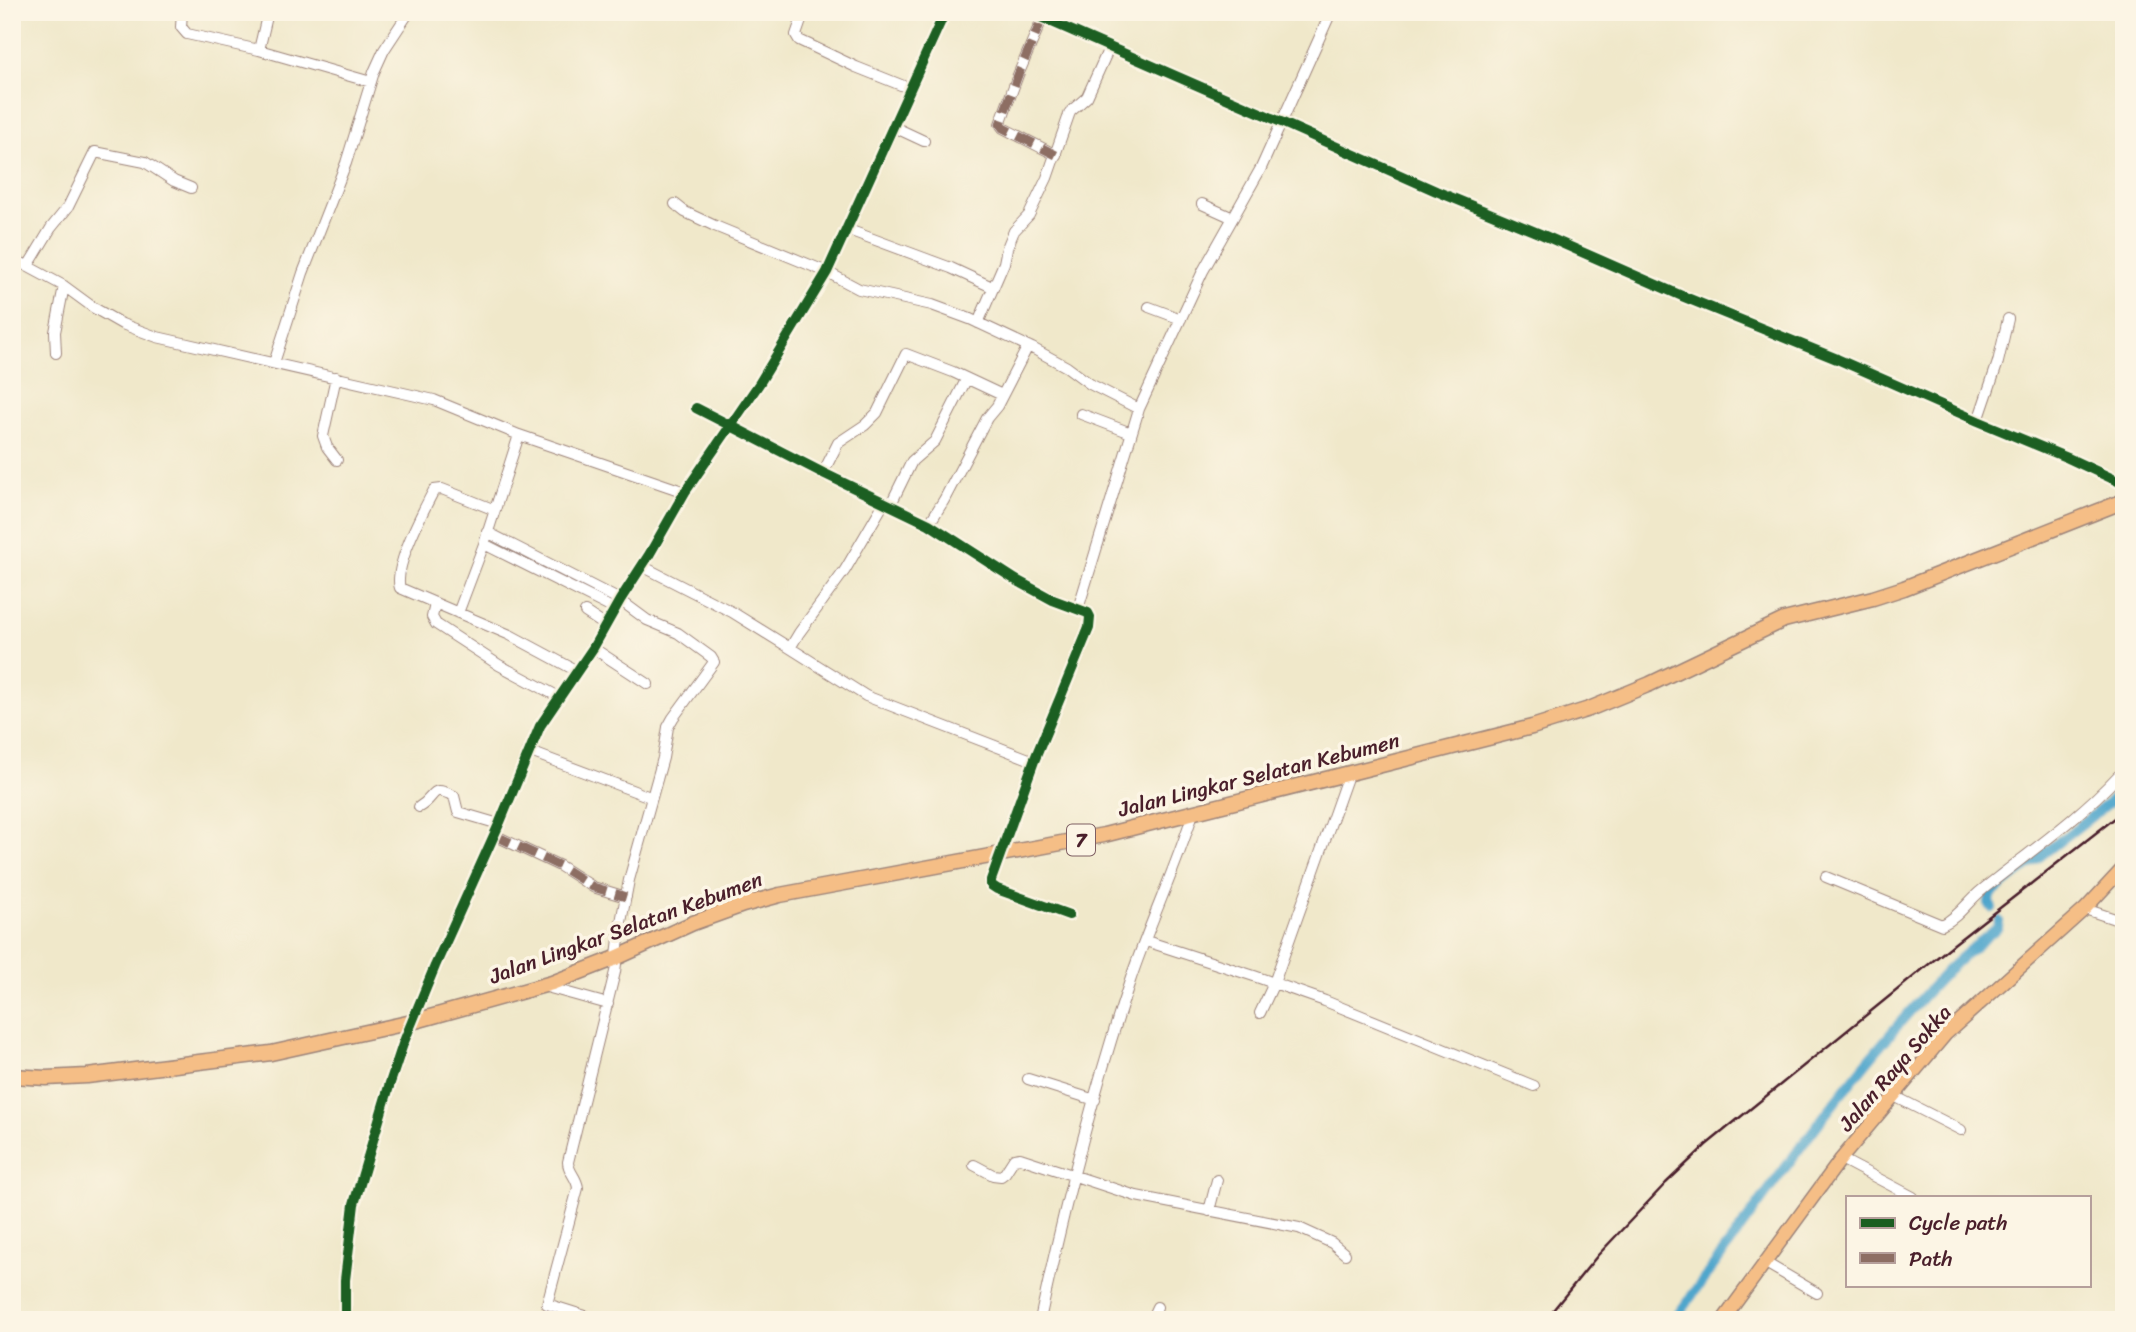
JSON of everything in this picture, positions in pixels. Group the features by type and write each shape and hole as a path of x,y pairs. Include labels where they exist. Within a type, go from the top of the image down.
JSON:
{"highway":[{"name":"Jalan Lingkar Selatan Kebumen","path":"12,1076 46,1079 87,1076 271,1053 412,1021 542,986 617,958 693,923 765,899 1104,835 1483,740 1589,709 1650,684 1784,620 1904,589 2124,500"}],"main road":[{"name":"Jalan Raya Sokka","path":"1723,1320 1841,1159 1946,1034 2085,909 2124,867"}],"street":[{"path":"182,12 181,27 187,34 258,50 371,82"},
{"path":"258,50 268,12"},
{"path":"274,363 303,273 346,163 371,82 384,50 409,12"},
{"path":"345,1320 345,1280 354,1204 390,1083 412,1021 499,824 528,751 540,726 593,648 685,492 759,384 827,272 945,12"},
{"path":"1029,12 1436,191 1837,359 2124,484"},
{"path":"1078,609 1139,409 1203,271 1261,168 1331,12"},
{"path":"800,14 796,35 799,40 844,62 911,89"},
{"path":"1042,19 1019,73 1001,126 1056,155"},
{"path":"978,323 1004,263 1014,231 1029,215 1056,155 1070,112 1087,97 1109,48"},
{"path":"894,127 924,141"},
{"path":"29,266 51,228 68,208 94,152 145,162 174,181 191,188"},
{"path":"675,204 685,212 715,226 827,272 859,289 932,305 978,323 1055,359 1109,395 1139,409"},
{"path":"1202,204 1233,218"},
{"path":"846,229 951,268 992,287"},
{"path":"12,258 64,286 122,324 157,337 434,400 519,435 685,492"},
{"path":"56,353 55,332 64,286"},
{"path":"1149,307 1181,319"},
{"path":"1978,421 1998,362 2008,318"},
{"path":"929,524 1028,346"},
{"path":"822,473 838,443 877,414 906,354 953,372 1002,396"},
{"path":"335,376 323,436 337,460"},
{"path":"790,648 845,570 912,461 935,441 966,380"},
{"path":"696,408 929,524 1016,580 1053,600 1088,613 1089,628 1034,761 991,880 993,887 1069,915"},
{"path":"1081,414 1131,433"},
{"path":"458,613 484,544 519,435"},
{"path":"495,510 442,489 433,491 415,528 398,581 400,588 518,639 577,671"},
{"path":"487,532 617,605"},
{"path":"484,544 678,633 714,662 668,727 663,758 650,797 626,897 615,972 568,1162 578,1188 547,1304 598,1320"},
{"path":"642,566 732,612 866,696 1034,761"},
{"path":"435,604 432,617 436,624 512,673 559,697"},
{"path":"585,612 606,626"},
{"path":"593,648 648,684"},
{"path":"528,751 650,797"},
{"path":"1260,1013 1274,983 1349,772"},
{"path":"1826,877 1939,925 1945,924 1980,891 2122,775"},
{"path":"419,807 438,790 454,796 458,812 499,824"},
{"path":"1040,1320 1074,1175 1130,983 1193,813"},
{"path":"494,835 559,866 593,887 626,897"},
{"path":"2085,909 2124,922"},
{"path":"1146,941 1325,1001 1534,1086"},
{"path":"542,986 607,1004"},
{"path":"1028,1079 1095,1100"},
{"path":"1894,1096 1961,1130"},
{"path":"974,1165 1001,1176 1016,1157 1136,1196 1299,1228 1332,1243 1345,1254"},
{"path":"1841,1159 1911,1196"},
{"path":"1209,1211 1217,1180"},
{"path":"1763,1262 1817,1293"},
{"path":"1151,1320 1157,1307"}],"waterway":[{"path":"1992,908 1989,903 1990,895 2109,803 2124,787"},
{"path":"1674,1320 1873,1054 1946,972 1998,927 1999,921"}],"railway":[{"path":"1545,1320 1598,1255 1706,1145 1955,943 2124,811"}],"marked path":[{"path":"802,17 804,12"},
{"path":"1042,19 1000,124 1056,155"},
{"path":"494,835 560,866 593,887 626,897"}],"cycle path":[{"path":"345,1320 345,1280 354,1204 390,1083 435,966 540,726 593,648 685,492 759,384 827,272 945,12"},
{"path":"1029,12 1436,191 1837,359 2124,484"},
{"path":"696,408 929,524 1016,580 1053,600 1088,613 1089,628 1034,761 991,880 991,885 997,889 1069,915"}]}
